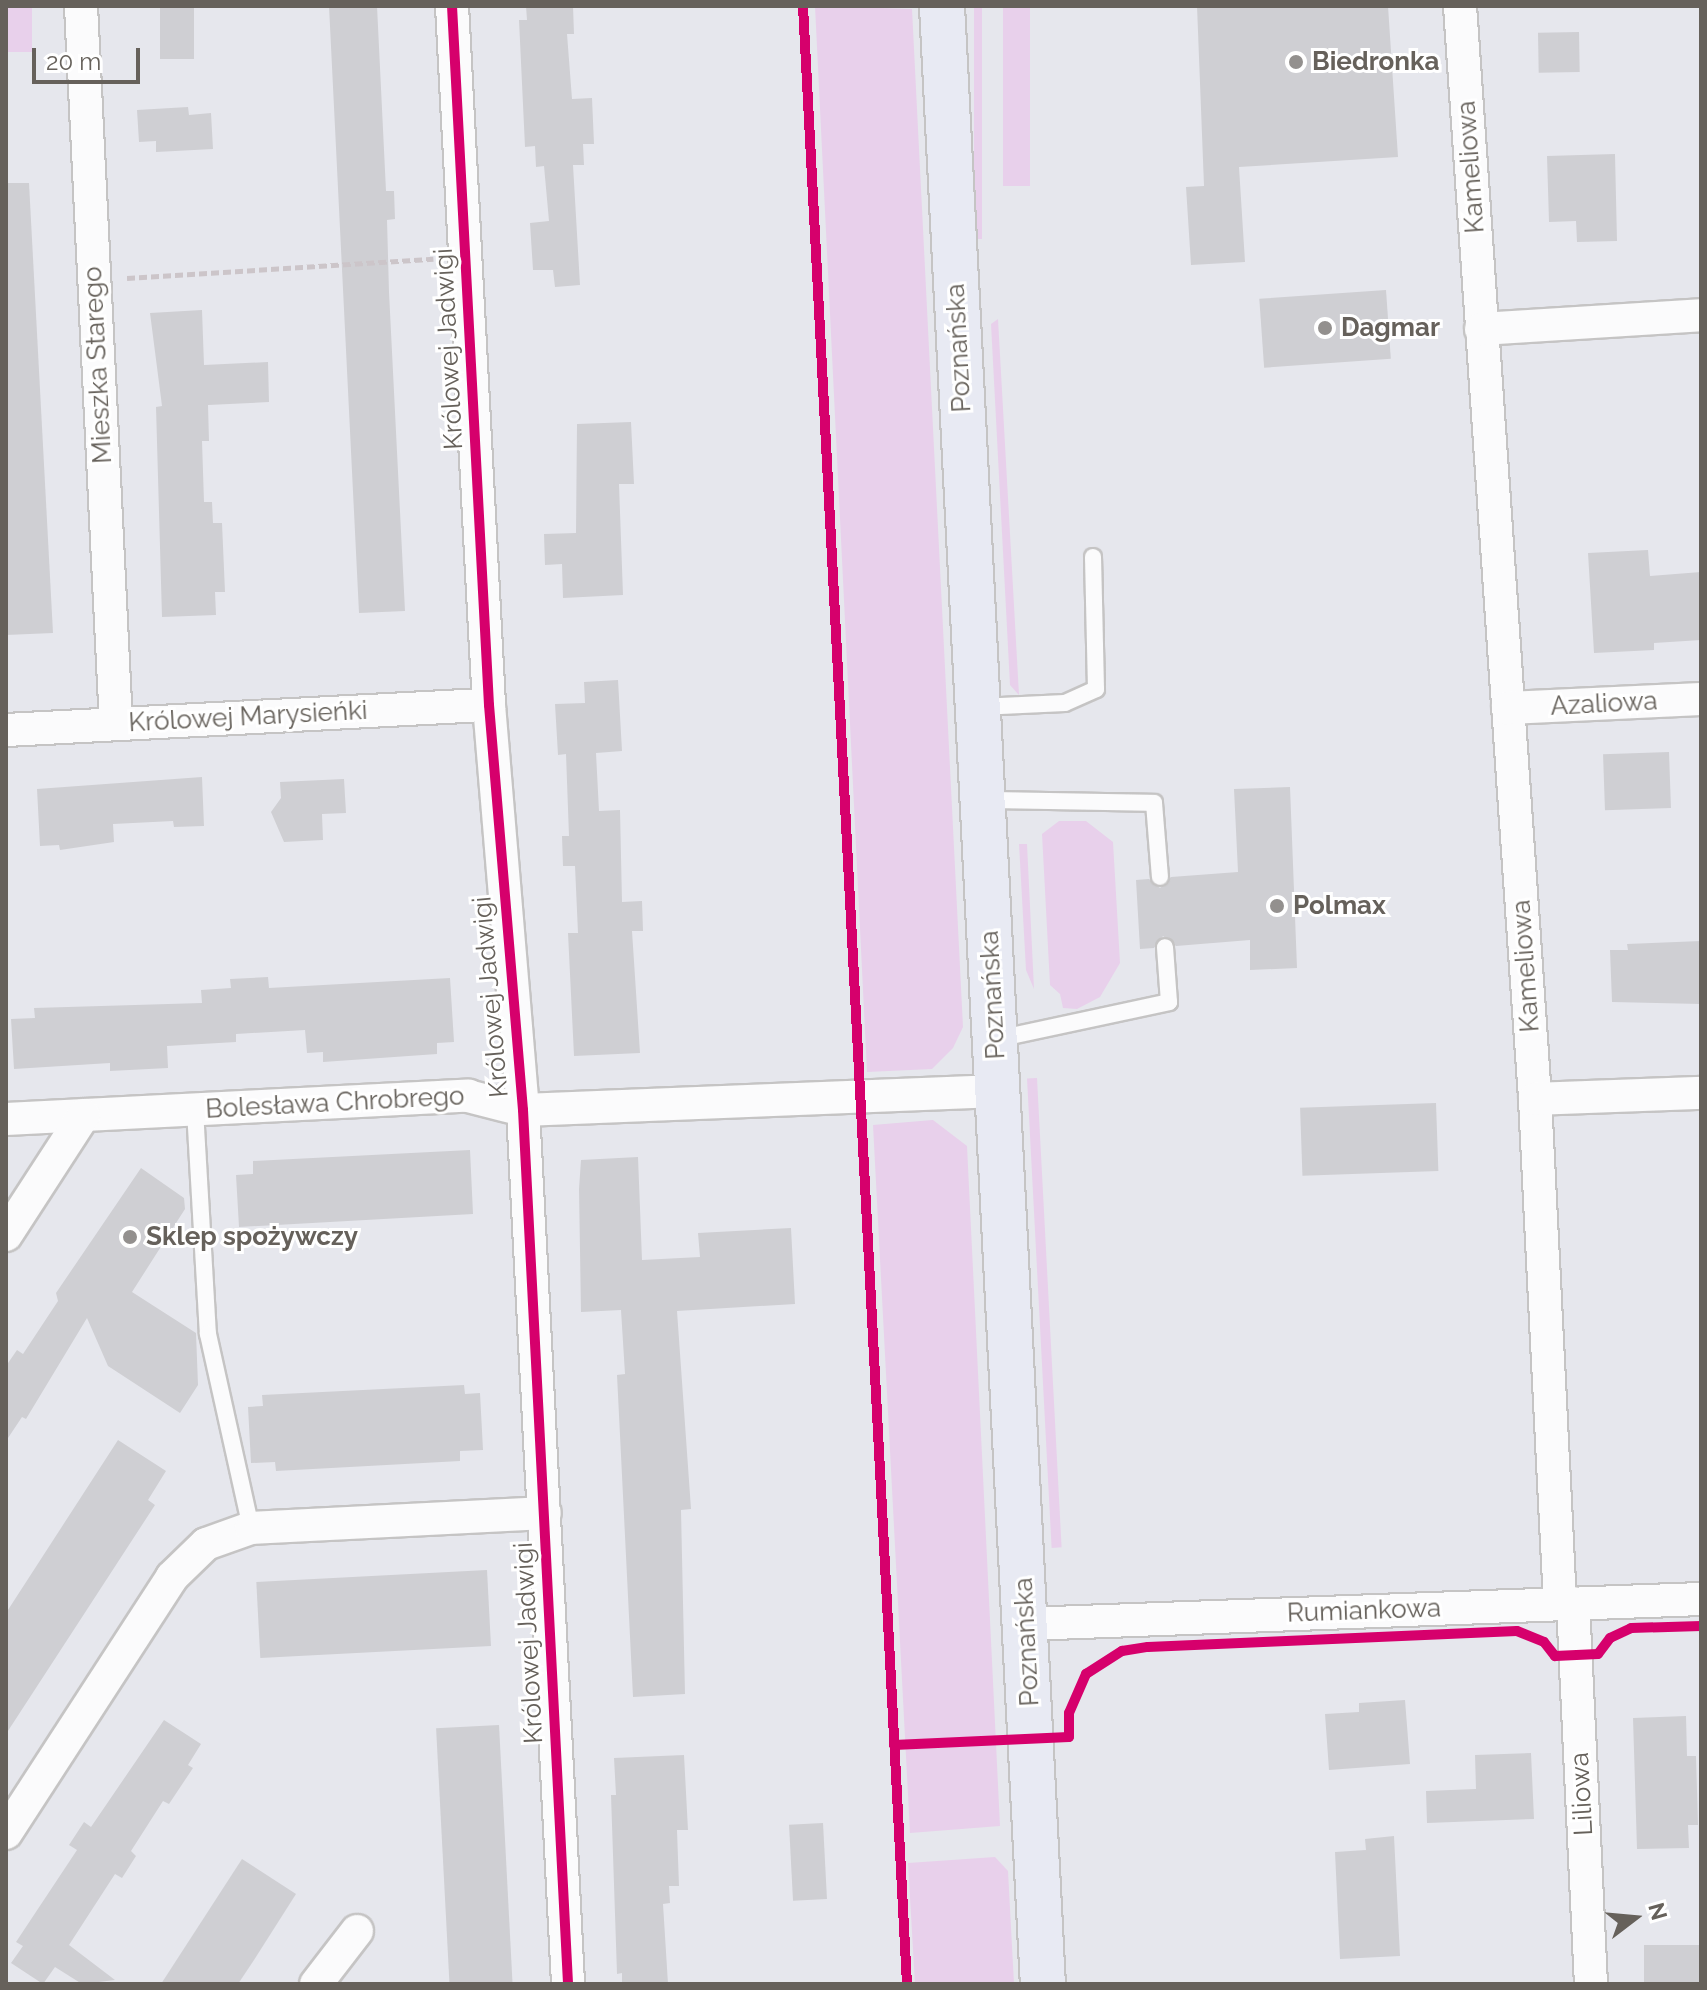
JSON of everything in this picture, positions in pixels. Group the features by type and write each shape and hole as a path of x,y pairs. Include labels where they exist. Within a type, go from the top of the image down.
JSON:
{"main road":[{"name":"Poznańska","path":"942,6 1043,1984"}],"street":[{"name":"Mieszka Starego","path":"81,6 116,724"},
{"name":"Królowej Jadwigi","path":"452,6 489,705 523,1110 568,1984"},
{"name":"Kameliowa","path":"1460,6 1567,1603"},
{"path":"1481,329 1701,315"},
{"name":"Azaliowa","path":"1508,708 1701,699"},
{"name":"Królowej Marysieńki","path":"6,730 489,705"},
{"name":"Bolesława Chrobrego","path":"6,1119 468,1096 523,1110 998,1091"},
{"path":"1535,1099 1701,1093"},
{"path":"6,1235 84,1115"},
{"path":"6,1833 172,1577 206,1544 251,1528 545,1513"},
{"name":"Rumiankowa","path":"1026,1624 1701,1599"},
{"name":"Liliowa","path":"1567,1603 1591,1984"},
{"path":"316,1984 357,1931"}],"lane":[{"path":"978,707 1065,703 1096,689 1093,557"},
{"path":"982,800 1154,803 1160,877"},
{"path":"995,1039 1169,1002 1165,947"},
{"path":"195,1110 208,1334 251,1528"}],"path":[{"path":"94,281 466,257"}],"shaded area":[{"path":"6,6 32,6 32,52 6,52"},
{"path":"815,6 912,9 963,1027 953,1048 932,1069 867,1072"},
{"path":"974,6 982,6 982,239 974,239"},
{"path":"1003,6 1030,6 1030,186 1003,186"},
{"path":"998,319 1019,695 1010,685 991,324"},
{"path":"1059,821 1086,821 1113,842 1120,963 1100,997 1077,1009 1063,1008 1060,994 1050,985 1042,834"},
{"path":"1019,844 1027,844 1034,989 1026,970"},
{"path":"1037,1078 1062,1547 1052,1548 1027,1079"},
{"path":"933,1120 967,1146 1000,1826 910,1833 873,1125"},
{"path":"995,1857 1008,1871 1014,1984 915,1984 908,1863"}],"building":[{"path":"160,6 194,6 194,59 160,59"},
{"path":"329,6 377,6 386,191 394,191 395,219 387,220 405,611 359,613"},
{"path":"526,6 573,6 574,34 567,34 572,99 592,98 594,144 583,144 584,165 573,165 580,285 555,287 553,270 533,270 530,223 549,221 544,166 536,167 535,146 525,147 519,20 527,20"},
{"name":"Biedronka","path":"1197,6 1388,6 1398,157 1239,167 1245,262 1191,265 1186,187 1204,186"},
{"path":"1579,32 1580,72 1539,73 1538,33"},
{"path":"188,107 189,115 211,113 213,149 156,152 156,141 139,142 137,110"},
{"path":"1615,154 1617,241 1577,242 1576,221 1549,222 1547,156"},
{"path":"6,183 29,183 53,633 6,635"},
{"name":"Dagmar","path":"1386,290 1391,359 1264,368 1259,299"},
{"path":"202,310 204,365 268,362 269,402 208,405 209,441 202,441 204,502 212,502 213,523 222,523 225,592 215,592 216,615 162,617 156,407 162,406 150,313"},
{"path":"631,422 634,484 619,484 623,595 563,598 562,564 545,565 544,534 576,533 577,424"},
{"path":"1648,550 1650,576 1701,572 1701,640 1654,643 1654,650 1594,653 1588,553"},
{"path":"618,680 622,751 596,753 599,811 620,810 622,902 642,901 643,931 632,931 640,1053 574,1056 568,933 578,933 575,866 563,866 562,836 569,836 566,754 558,755 555,704 585,703 584,682"},
{"path":"1669,752 1671,808 1605,810 1603,754"},
{"path":"202,777 204,826 174,827 173,821 113,824 114,842 60,850 59,845 40,846 37,789"},
{"path":"344,779 346,813 322,814 323,840 284,842 271,812 281,798 280,782"},
{"path":"1290,787 1297,968 1250,970 1250,940 1176,946 1163,936 1154,948 1140,949 1136,880 1149,879 1160,888 1171,877 1238,872 1234,789"},
{"path":"1701,941 1701,1004 1612,1002 1610,950 1628,950 1627,944"},
{"path":"268,977 269,988 450,978 454,1042 437,1043 437,1054 323,1062 323,1052 307,1053 305,1030 236,1034 236,1042 167,1046 168,1068 110,1071 110,1063 14,1069 11,1019 35,1018 34,1008 202,1003 201,990 231,988 230,979"},
{"path":"1436,1103 1438,1171 1302,1176 1300,1108"},
{"path":"470,1150 473,1214 239,1227 236,1175 253,1174 253,1161"},
{"path":"638,1157 642,1260 700,1257 698,1233 791,1228 795,1304 677,1311 691,1509 681,1510 685,1694 633,1697 617,1375 625,1374 621,1310 581,1312 579,1189 581,1160"},
{"path":"141,1168 184,1198 185,1209 132,1292 196,1333 198,1385 180,1413 108,1366 87,1318 26,1419 22,1417 6,1441 6,1366 17,1350 23,1354 58,1301 56,1293"},
{"path":"464,1385 465,1394 480,1393 483,1450 460,1451 460,1461 276,1471 275,1462 251,1463 248,1407 263,1406 262,1395"},
{"path":"118,1440 166,1471 148,1500 155,1505 6,1734 6,1613"},
{"path":"487,1570 491,1646 260,1658 256,1582"},
{"path":"1405,1700 1410,1764 1329,1770 1325,1714 1359,1712 1359,1703"},
{"path":"1686,1716 1687,1756 1696,1756 1698,1825 1688,1825 1689,1848 1637,1849 1633,1718"},
{"path":"164,1720 201,1744 188,1765 193,1768 169,1804 163,1801 131,1851 136,1856 122,1878 115,1874 69,1945 115,1980 82,1984 55,1967 43,1984 11,1963 23,1946 16,1942 77,1850 69,1845 84,1822 91,1827"},
{"path":"499,1725 513,1984 449,1984 436,1728"},
{"path":"1531,1753 1534,1819 1427,1823 1426,1791 1476,1789 1475,1755"},
{"path":"684,1755 688,1830 677,1830 679,1886 669,1886 670,1903 663,1904 668,1984 622,1984 622,1973 617,1974 611,1795 616,1795 614,1758"},
{"path":"823,1823 827,1899 793,1901 789,1825"},
{"path":"1394,1836 1400,1956 1340,1959 1335,1852 1366,1850 1365,1839"},
{"path":"242,1859 296,1894 254,1960 238,1984 161,1984"},
{"path":"1644,1945 1701,1945 1701,1984 1644,1984"}],"cycle path":[{"path":"452,6 489,705 523,1110 568,1984"},
{"path":"803,6 907,1984"},
{"path":"894,1745 1069,1737 1069,1713 1086,1674 1122,1651 1148,1647 1517,1631 1544,1642 1555,1656 1598,1654 1610,1638 1631,1628 1701,1626"}],"place":[{"name":"Biedronka","path":"1296,62"},
{"name":"Dagmar","path":"1325,328"},
{"name":"Polmax","path":"1277,906"},
{"name":"Sklep spożywczy","path":"130,1237"}]}
